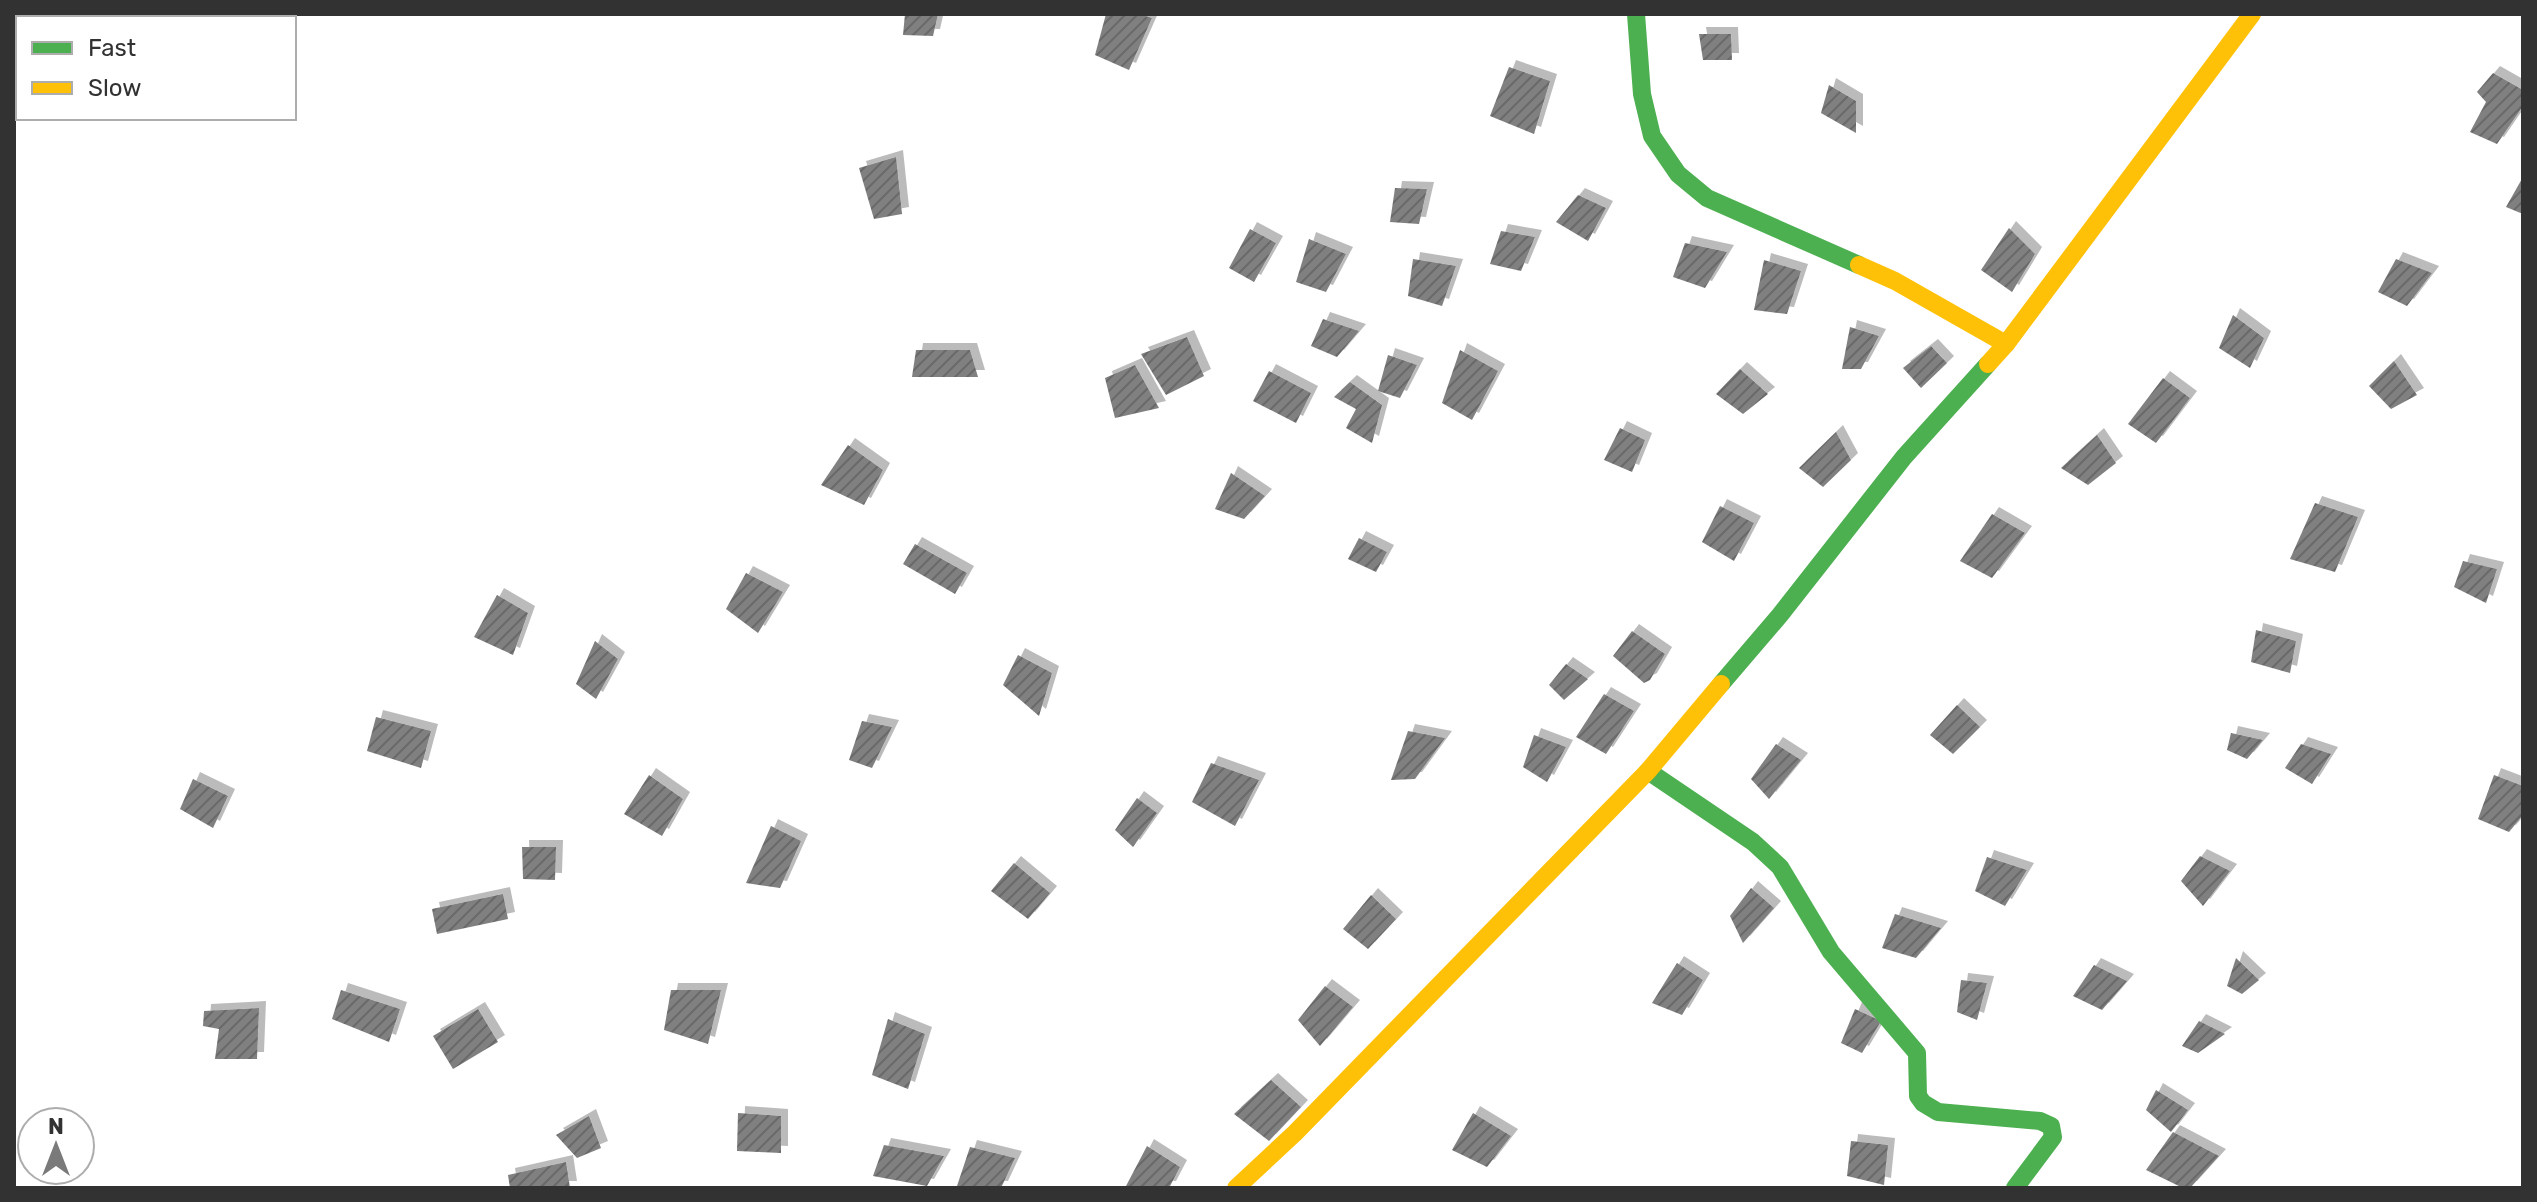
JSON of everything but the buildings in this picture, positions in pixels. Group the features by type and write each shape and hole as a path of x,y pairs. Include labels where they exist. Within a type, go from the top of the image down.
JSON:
{"street":[{"path":"1636,14 1642,94 1652,136 1678,174 1707,198 1895,281 2006,344"},
{"path":"1236,1188 1295,1133 1648,771 1780,615 1904,457 2006,344 2252,14"},
{"path":"1648,771 1753,842 1780,867 1831,952 1917,1053 1918,1096 1923,1103 1938,1112 2040,1121 2051,1126 2053,1137 2015,1188"}],"traffic: fast":[{"path":"1636,14 1642,94 1652,136 1678,174 1707,198 1859,265"},
{"path":"1721,684 1780,615 1904,457 1988,364"},
{"path":"1648,771 1753,842 1780,867 1831,952 1917,1053 1918,1096 1923,1103 1938,1112 2040,1121 2051,1126 2053,1137 2015,1188"}],"traffic: slow":[{"path":"1988,364 2252,14"},
{"path":"1859,265 1895,281 2006,344"},
{"path":"1236,1188 1295,1133 1648,771 1721,684"}]}
